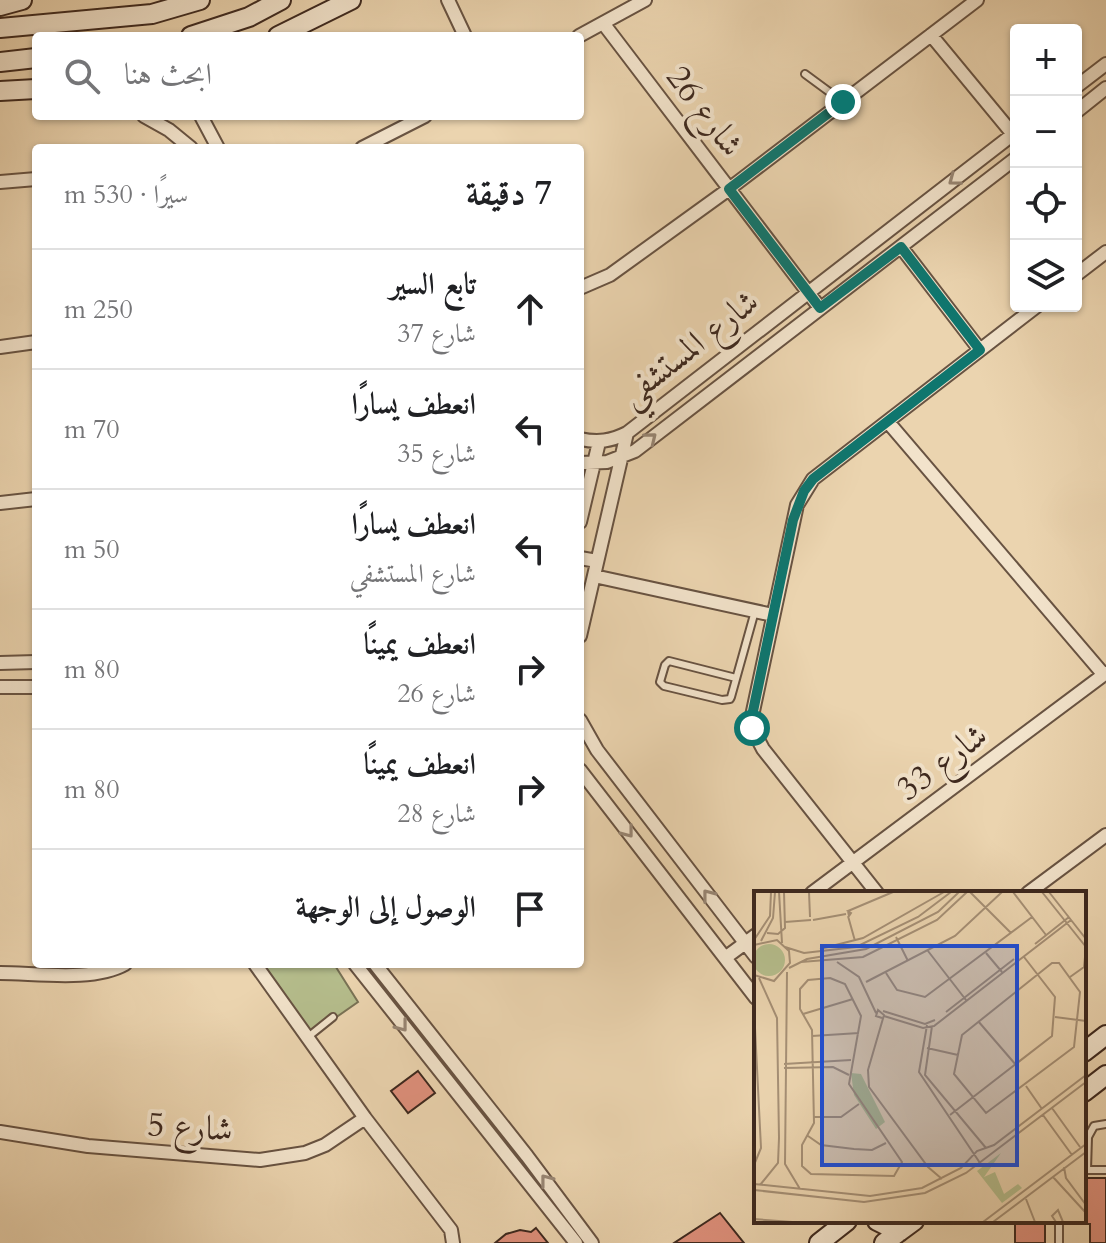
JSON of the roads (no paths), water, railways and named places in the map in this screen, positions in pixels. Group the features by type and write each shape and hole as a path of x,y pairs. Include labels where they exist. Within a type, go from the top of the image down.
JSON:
{"main road":[{"path":"0,6 22,0"},
{"path":"0,28 152,14 200,0"},
{"path":"203,32 249,17 281,0"},
{"path":"286,32 351,0"},
{"path":"243,32 249,17"},
{"path":"0,62 32,58"},
{"path":"0,91 32,89"},
{"path":"1086,1050 1106,1035"},
{"path":"1086,1090 1106,1075"},
{"path":"819,1243 844,1223"},
{"path":"881,1223 899,1232"}],"street":[{"path":"448,0 463,32"},
{"path":"584,33 645,0"},
{"path":"584,286 610,275 729,189 977,0"},
{"name":"شارع 26","path":"603,23 820,308"},
{"path":"931,35 1010,129"},
{"path":"1082,82 1106,64"},
{"path":"1082,107 1106,88"},
{"path":"154,120 186,144"},
{"path":"203,120 216,144"},
{"path":"370,144 417,120"},
{"name":"شارع المستشفي","path":"584,440 599,442 627,433 1010,139"},
{"name":"شارع المستشفي","path":"587,464 621,458 635,451 1010,163"},
{"path":"0,182 32,179"},
{"path":"901,247 980,350"},
{"path":"1082,270 1106,252"},
{"path":"875,891 763,749 752,728 793,520 804,491 813,479 1029,312"},
{"path":"0,347 32,343"},
{"path":"888,422 1105,674"},
{"path":"584,599 594,576 627,433"},
{"path":"584,489 587,464 599,442"},
{"path":"0,503 32,499"},
{"path":"584,559 597,561"},
{"path":"594,576 773,615"},
{"path":"0,663 32,662"},
{"name":"شارع 33","path":"815,891 1105,674"},
{"path":"0,687 32,687"},
{"path":"584,727 597,750 751,939 725,958"},
{"path":"584,775 754,995"},
{"path":"1031,891 1106,835"},
{"path":"0,973 86,974 114,968"},
{"path":"258,968 365,1118 451,1230 453,1243"},
{"path":"358,968 575,1234 592,1243"},
{"path":"378,968 575,1234"},
{"path":"382,1000 394,990"},
{"name":"شارع 5","path":"0,1132 88,1146 260,1160 305,1153 325,1145 365,1118"}],"lane":[{"path":"805,74 843,102"},
{"path":"736,678 669,661 660,682 664,686 725,701 731,697 755,611"},
{"path":"308,1037 333,1017"},
{"path":"1106,1124 1097,1125 1090,1131 1086,1170 1106,1170"}]}
